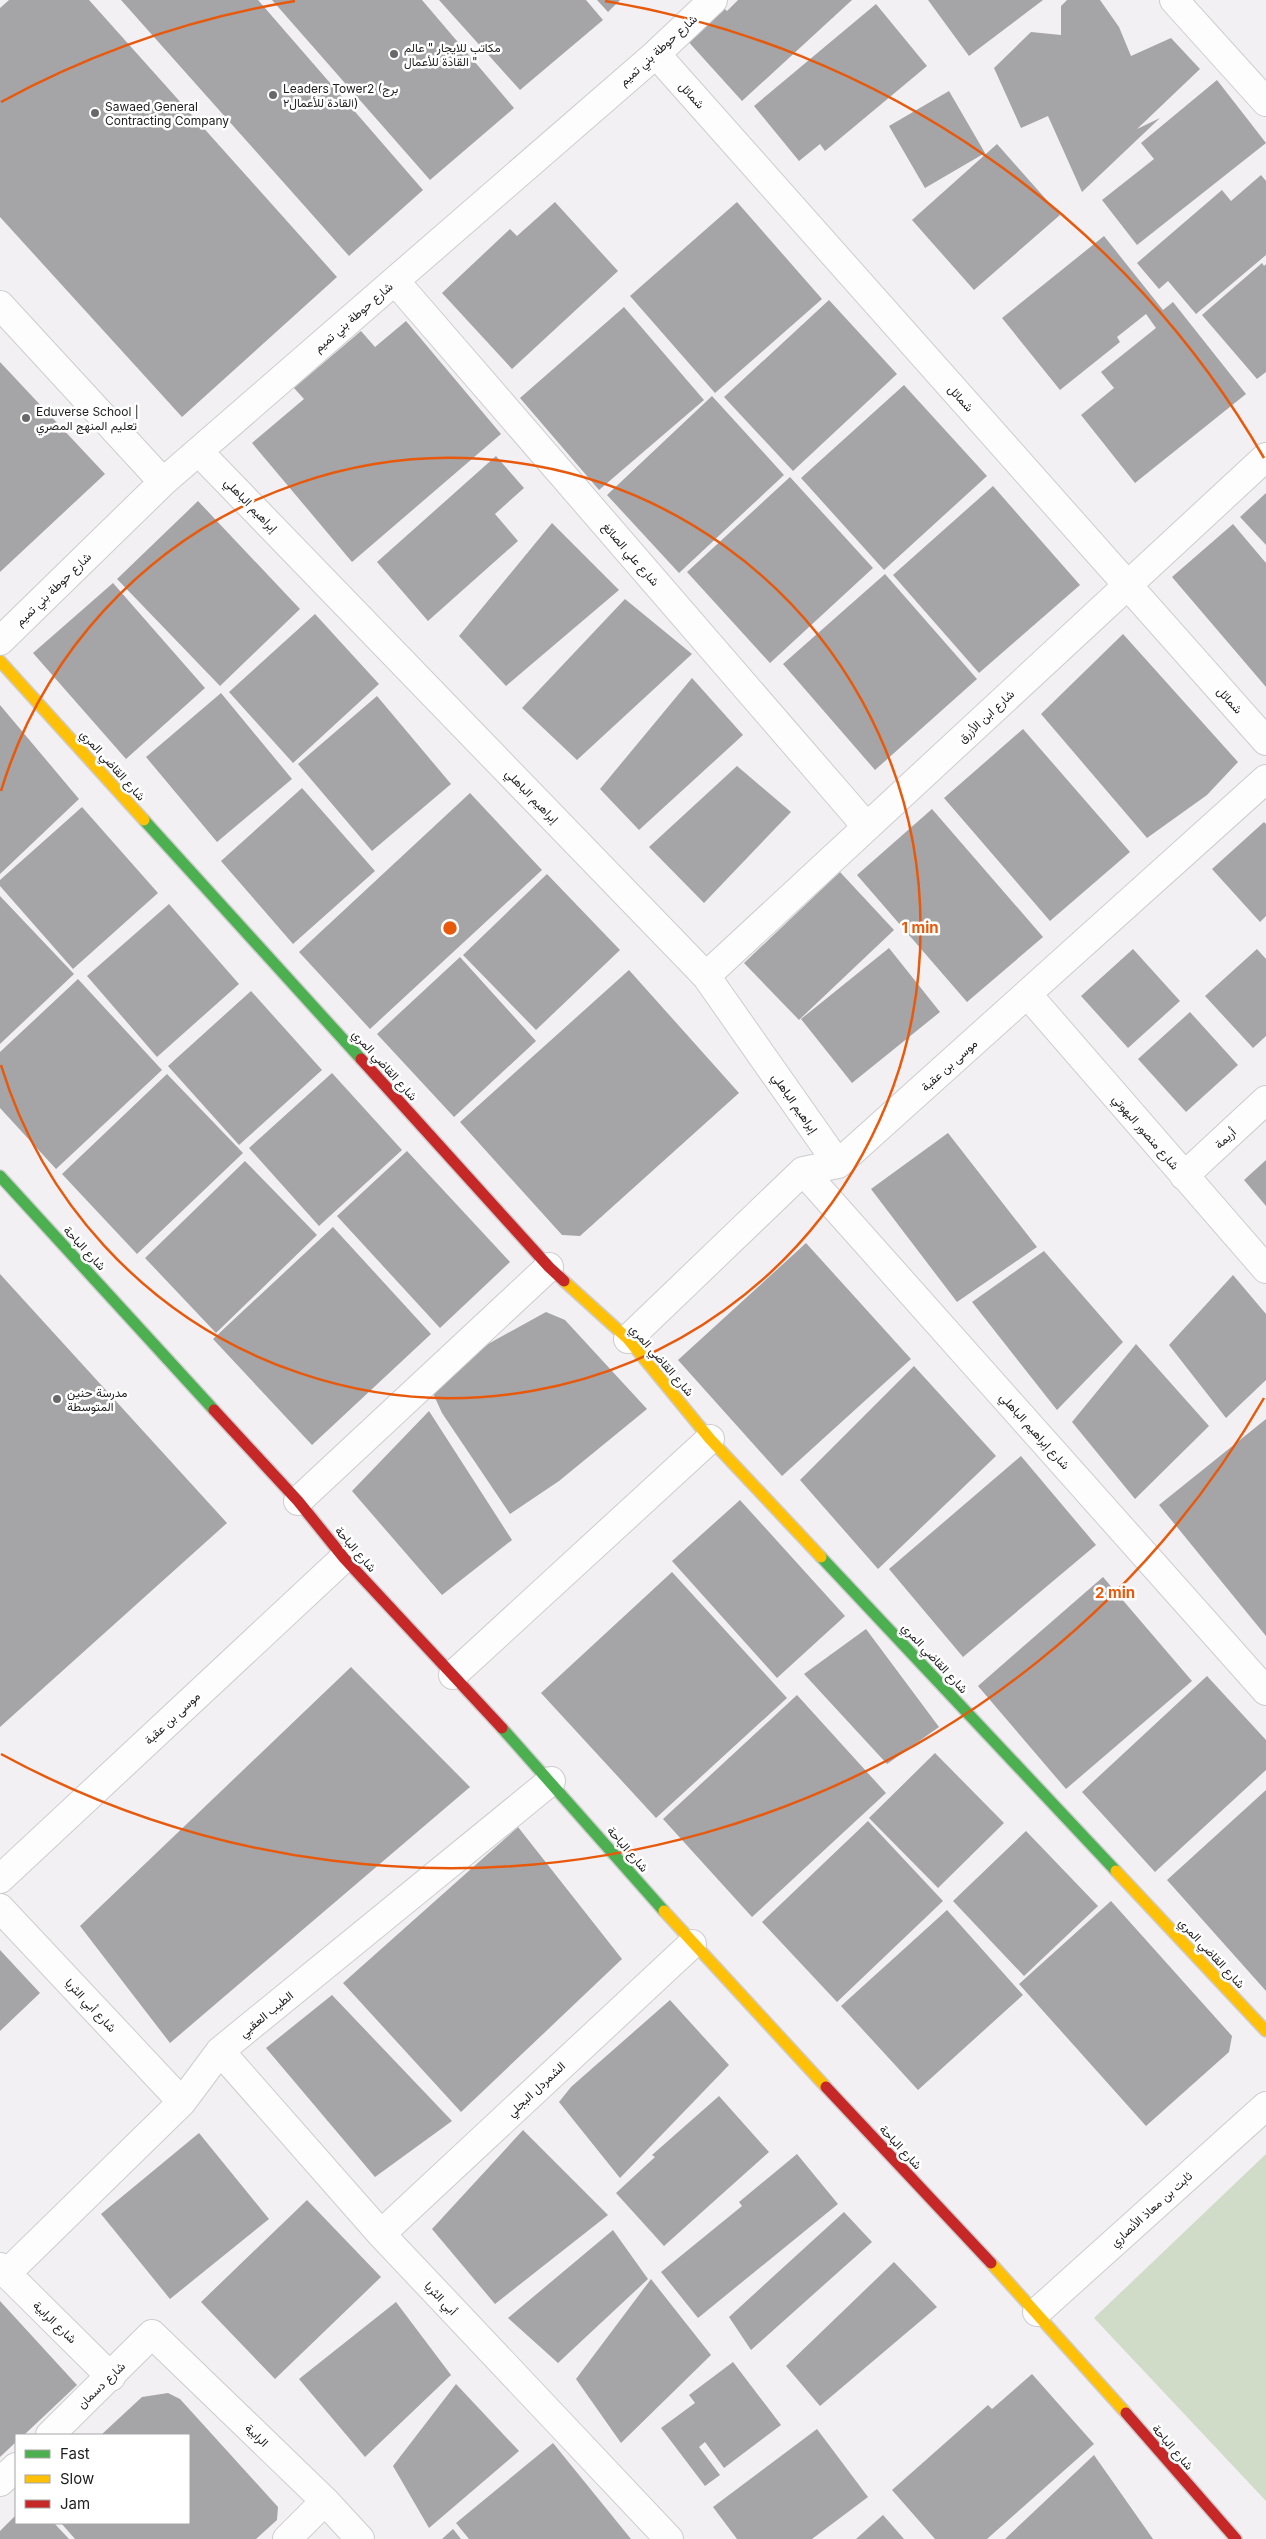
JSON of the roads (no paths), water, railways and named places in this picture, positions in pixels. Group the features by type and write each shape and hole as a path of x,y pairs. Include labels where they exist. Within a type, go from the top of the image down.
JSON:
{"street":[{"name":"شارع حوطة بني تميم","path":"0,641 163,482 656,54 713,0"},
{"path":"1174,0 1266,102"},
{"name":"شمائل","path":"656,54 1266,741"},
{"name":"شارع علي الصائغ","path":"395,280 866,827"},
{"path":"0,305 163,482"},
{"name":"إبراهيم الباهلي","path":"199,452 706,976 838,1164"},
{"name":"شارع ابن الأزرق","path":"706,976 1266,456"},
{"name":"شارع القاضي المري","path":"0,661 549,1267 628,1339 710,1439 1266,2031"},
{"name":"موسى بن عقبة","path":"838,1164 1266,779"},
{"name":"شارع منصور البهوتي","path":"1028,995 1266,1269"},
{"name":"أريمة","path":"1184,1176 1266,1100"},
{"path":"628,1339 803,1171 838,1164"},
{"name":"شارع إبراهيم الباهلي","path":"803,1171 1266,1691"},
{"name":"شارع الباحة","path":"0,1176 298,1501 344,1558 551,1781 692,1944 1037,2312 1236,2539"},
{"path":"298,1501 549,1267"},
{"path":"453,1675 710,1439"},
{"name":"موسى بن عقبة","path":"0,1879 344,1558"},
{"name":"الطيب العقبي","path":"3,2271 182,2102 220,2051 551,1781"},
{"name":"شارع أبي الثريا","path":"0,1908 182,2102"},
{"name":"الشمردل البجلي","path":"380,2234 692,1944"},
{"name":"أبي الثريا","path":"220,2051 380,2234 669,2539"},
{"name":"ثابت بن معاذ الأنصاري","path":"1037,2312 1266,2106"},
{"name":"شارع الرابية","path":"3,2271 111,2377"},
{"name":"شارع دسمان","path":"51,2434 111,2377 152,2334"},
{"name":"الرابية","path":"152,2334 325,2501 360,2539"},
{"path":"0,2482 15,2468"},
{"path":"287,2539 325,2501"}],"place":[{"name":"مكاتب للايجار \" عالم القادة للأعمال \"","path":"394,54"},
{"name":"Leaders Tower2 (برج القادة للأعمال٢)","path":"273,95"},
{"name":"Sawaed General Contracting Company","path":"95,113"},
{"name":"Eduverse School | تعليم المنهج المصري","path":"26,418"},
{"name":"مدرسة حنين المتوسطة","path":"57,1399"}]}
